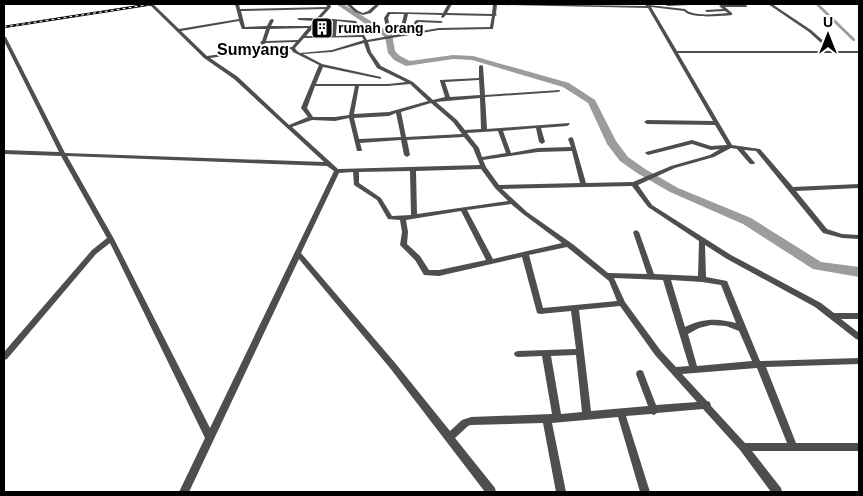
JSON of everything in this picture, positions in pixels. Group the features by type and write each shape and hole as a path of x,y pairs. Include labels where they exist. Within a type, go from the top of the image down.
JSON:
{"street":[{"path":"237,4 243,28 311,27"},
{"path":"348,4 358,13 364,14 369,13 378,4"},
{"path":"439,29 450,4"},
{"path":"293,48 294,51 302,53 332,51 367,39 401,34 439,29 492,28 495,4"},
{"path":"502,4 648,6 685,10 687,13 713,16 731,14 720,5"},
{"path":"668,4 671,9"},
{"path":"668,4 687,4 689,9 685,10"},
{"path":"720,5 746,6 744,4"},
{"path":"770,4 810,31 833,52"},
{"path":"153,5 337,171 483,167"},
{"path":"240,10 290,6 328,6"},
{"path":"210,58 260,50 293,48 319,20 328,6"},
{"path":"648,6 677,52 718,123 729,146"},
{"path":"707,11 727,10"},
{"path":"401,34 388,28 386,18 389,13 495,14"},
{"path":"401,34 406,14"},
{"path":"299,19 355,22 367,39 370,52 379,67 411,83 455,121 481,159 483,167 497,187 511,202 606,274 616,286 622,303 674,371 707,405 743,447 777,492"},
{"path":"180,30 241,20"},
{"path":"260,50 267,28 272,20"},
{"path":"334,37 335,20"},
{"path":"417,33 417,21 441,22"},
{"path":"417,33 420,28"},
{"path":"4,36 64,156 111,239 210,438"},
{"path":"262,42 334,37 367,39"},
{"path":"677,52 859,52"},
{"path":"302,53 321,65 379,78"},
{"path":"311,118 304,108 321,65"},
{"path":"480,66 484,130"},
{"path":"448,99 442,81 481,79"},
{"path":"314,85 357,86 411,83"},
{"path":"357,86 351,116 359,150"},
{"path":"288,127 311,118 335,119 351,116 389,114 432,101 558,91"},
{"path":"398,111 407,155"},
{"path":"647,122 718,123"},
{"path":"358,141 404,139 484,130 567,124"},
{"path":"538,127 542,142"},
{"path":"500,130 509,154"},
{"path":"571,139 583,184"},
{"path":"648,153 692,142 712,148 729,146 758,150 826,231 842,236 859,237"},
{"path":"497,187 638,183 661,172 712,156 729,146"},
{"path":"739,147 752,163"},
{"path":"481,159 544,150 574,149"},
{"path":"4,152 64,156 329,164"},
{"path":"4,160 12,153"},
{"path":"413,168 414,216"},
{"path":"356,170 355,181 358,186 379,199 388,217 403,218 511,202"},
{"path":"184,492 337,171"},
{"path":"638,183 650,206 702,241 833,316 859,337"},
{"path":"791,189 859,186"},
{"path":"464,210 492,262"},
{"path":"403,218 405,232 403,245 418,258 425,273 439,273 568,244"},
{"path":"636,232 651,275"},
{"path":"4,357 94,252 111,239"},
{"path":"702,241 702,279"},
{"path":"298,254 393,366 490,492"},
{"path":"525,254 538,310 622,303"},
{"path":"606,274 651,275 702,279 724,283 793,446"},
{"path":"666,277 694,368"},
{"path":"575,308 587,414"},
{"path":"833,316 859,316"},
{"path":"683,333 695,324 703,322 733,325 742,328"},
{"path":"518,354 579,352"},
{"path":"546,353 561,492"},
{"path":"674,371 758,364 859,360"},
{"path":"640,374 654,411"},
{"path":"448,438 468,422 654,411 707,405"},
{"path":"622,413 645,492"},
{"path":"743,447 859,448"}],"waterway":[{"path":"339,4 389,36 391,51 397,58 409,64 453,57 473,58 566,85 592,102 611,142 624,159 641,171 674,190 747,221 818,266 859,272"},
{"path":"817,4 854,40"}],"railway":[{"path":"4,27 153,4"}],"place":[{"name":"rumah orang","path":"322,28"}],"district":[{"name":"Sumyang","path":"253,49"}]}
